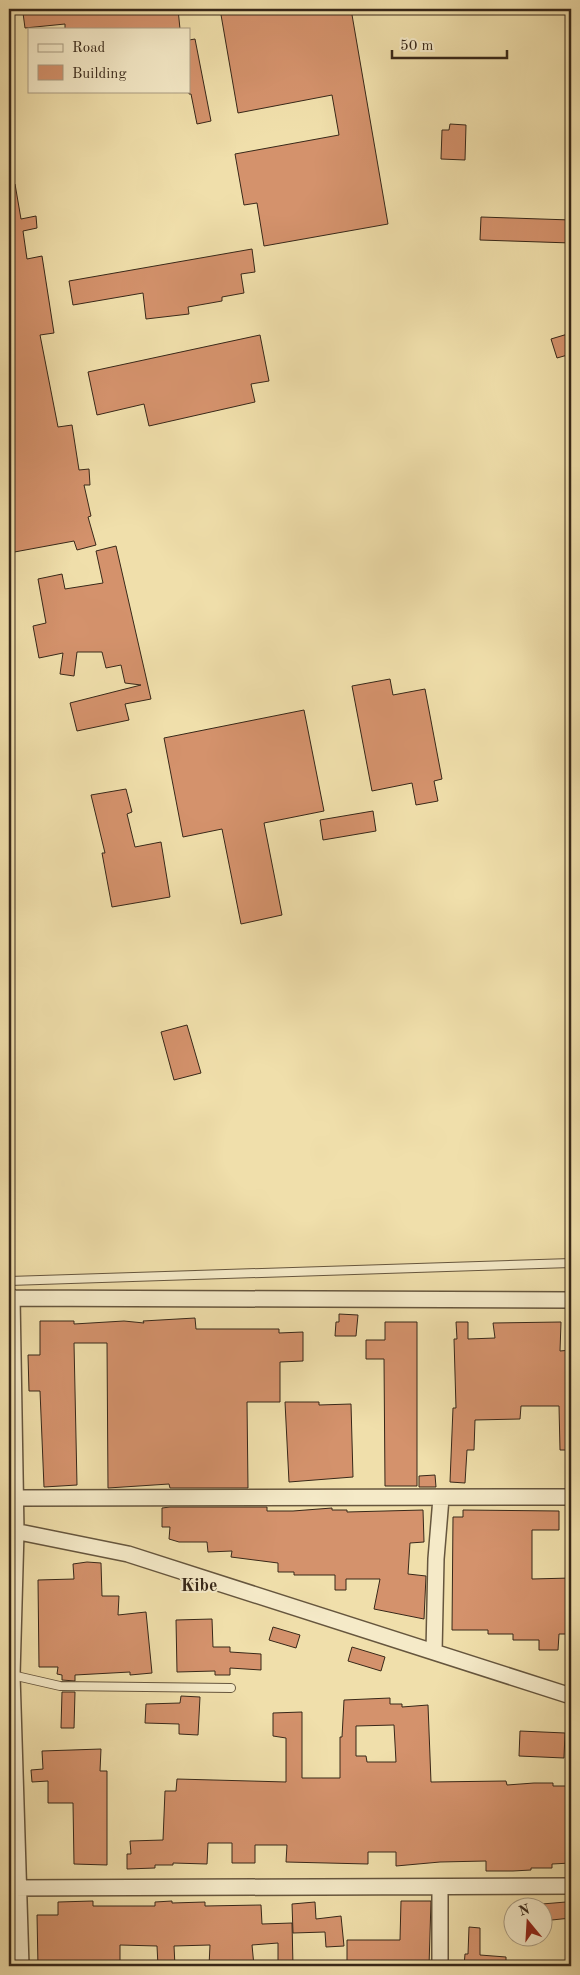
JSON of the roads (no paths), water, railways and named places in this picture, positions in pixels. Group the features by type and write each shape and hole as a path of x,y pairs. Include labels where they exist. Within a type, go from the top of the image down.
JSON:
{"street":[{"path":"21,1966 14,1888 11,1693 12,1530 15,1498 11,1416 10,1298 571,1300"},
{"path":"15,1498 571,1497"},
{"path":"434,1652 436,1560 441,1498"},
{"path":"12,1530 128,1554 571,1696"},
{"path":"14,1888 571,1886"},
{"path":"440,1887 440,1966"}],"lane":[{"path":"9,9 9,41"},
{"path":"9,1281 571,1263"},
{"path":"12,1675 60,1686 231,1688"}],"district":[{"name":"Kibe","path":"199,1586"}]}
